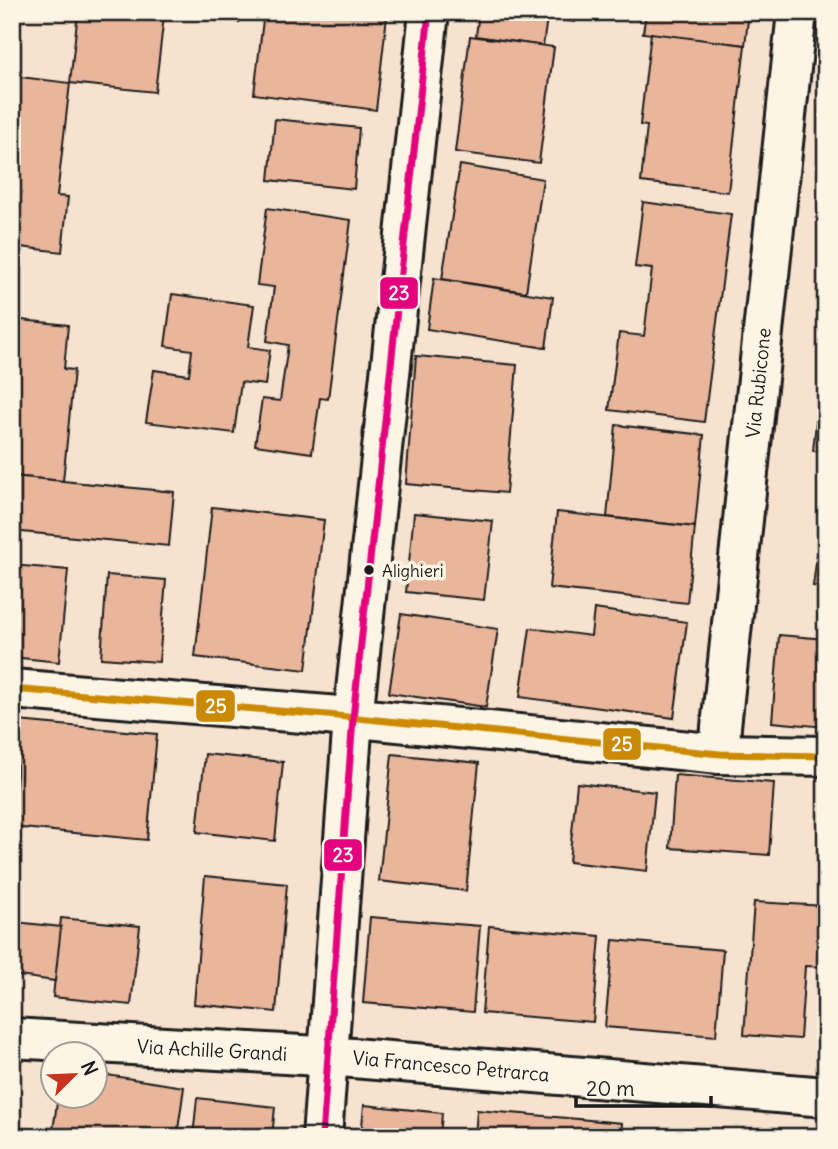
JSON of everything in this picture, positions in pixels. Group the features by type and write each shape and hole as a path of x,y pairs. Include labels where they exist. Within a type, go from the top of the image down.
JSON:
{"street":[{"path":"322,1137 353,718 429,12"},
{"name":"Via Rubicone","path":"720,754 722,713 797,12"},
{"path":"12,689 353,718 720,754 826,756"},
{"name":"Via Achille Grandi","path":"12,1038 327,1056"},
{"name":"Via Francesco Petrarca","path":"327,1056 826,1097"}],"building":[{"path":"78,12 129,12 164,16 155,92 70,83"},
{"path":"196,12 240,12 239,22"},
{"path":"264,12 359,12 387,16 376,110 254,94"},
{"path":"479,12 577,12 575,22 547,18 543,46 476,36"},
{"path":"646,12 749,12 745,45 643,33"},
{"path":"651,33 745,45 728,192 641,182 647,126 640,125"},
{"path":"470,36 554,47 539,163 455,152"},
{"path":"12,76 70,83 57,196 68,197 62,252 12,246"},
{"path":"275,119 359,128 354,189 269,180"},
{"path":"460,165 543,179 526,292 442,279"},
{"path":"643,202 731,214 704,422 609,410 619,333 644,336 652,269 635,267"},
{"path":"267,208 351,220 328,399 320,398 312,453 255,445 262,399 280,401 288,345 267,341 274,287 257,285"},
{"path":"434,278 553,297 546,348 427,329"},
{"path":"172,294 254,305 248,347 270,350 265,385 241,382 234,433 146,422 154,370 189,375 192,350 165,346"},
{"path":"12,319 68,325 64,369 74,370 63,481 12,476"},
{"path":"826,328 826,453 813,451"},
{"path":"416,356 517,365 506,493 406,484"},
{"path":"616,425 704,435 695,527 607,517"},
{"path":"12,476 174,492 169,546 12,531"},
{"path":"826,501 826,587 813,586"},
{"path":"212,507 324,520 306,670 195,657"},
{"path":"557,512 695,527 687,603 549,588"},
{"path":"414,513 493,521 484,600 406,592"},
{"path":"12,565 68,570 59,662 12,657"},
{"path":"107,575 166,580 159,662 101,658"},
{"path":"594,609 687,622 674,718 520,697 530,628 591,636"},
{"path":"401,614 498,629 486,707 389,693"},
{"path":"779,635 826,639 826,727 772,722"},
{"path":"18,721 157,734 147,840 12,827"},
{"path":"205,754 283,762 275,841 197,832"},
{"path":"392,754 479,763 466,891 379,881"},
{"path":"12,773 17,773 12,841"},
{"path":"675,775 774,783 769,855 670,848"},
{"path":"577,783 655,792 647,871 569,862"},
{"path":"205,876 287,884 276,1012 194,1004"},
{"path":"754,902 826,906 826,967 805,966 800,1039 744,1035"},
{"path":"370,917 480,926 473,1012 363,1003"},
{"path":"61,918 140,926 131,1005 53,997"},
{"path":"15,922 61,927 55,981 12,975"},
{"path":"489,926 600,936 593,1022 482,1013"},
{"path":"613,940 723,950 716,1036 605,1027"},
{"path":"108,1075 184,1087 177,1137 52,1137 56,1110 108,1110"},
{"path":"197,1098 275,1107 272,1137 193,1137"},
{"path":"364,1105 442,1113 440,1137 361,1137"},
{"path":"477,1110 622,1123 621,1137 475,1137"}],"transit line":[{"name":"23","path":"322,1137 353,718 429,12"},
{"name":"25","path":"12,689 327,715 720,754 826,756"}],"place":[{"name":"Alighieri","path":"369,570"}]}
